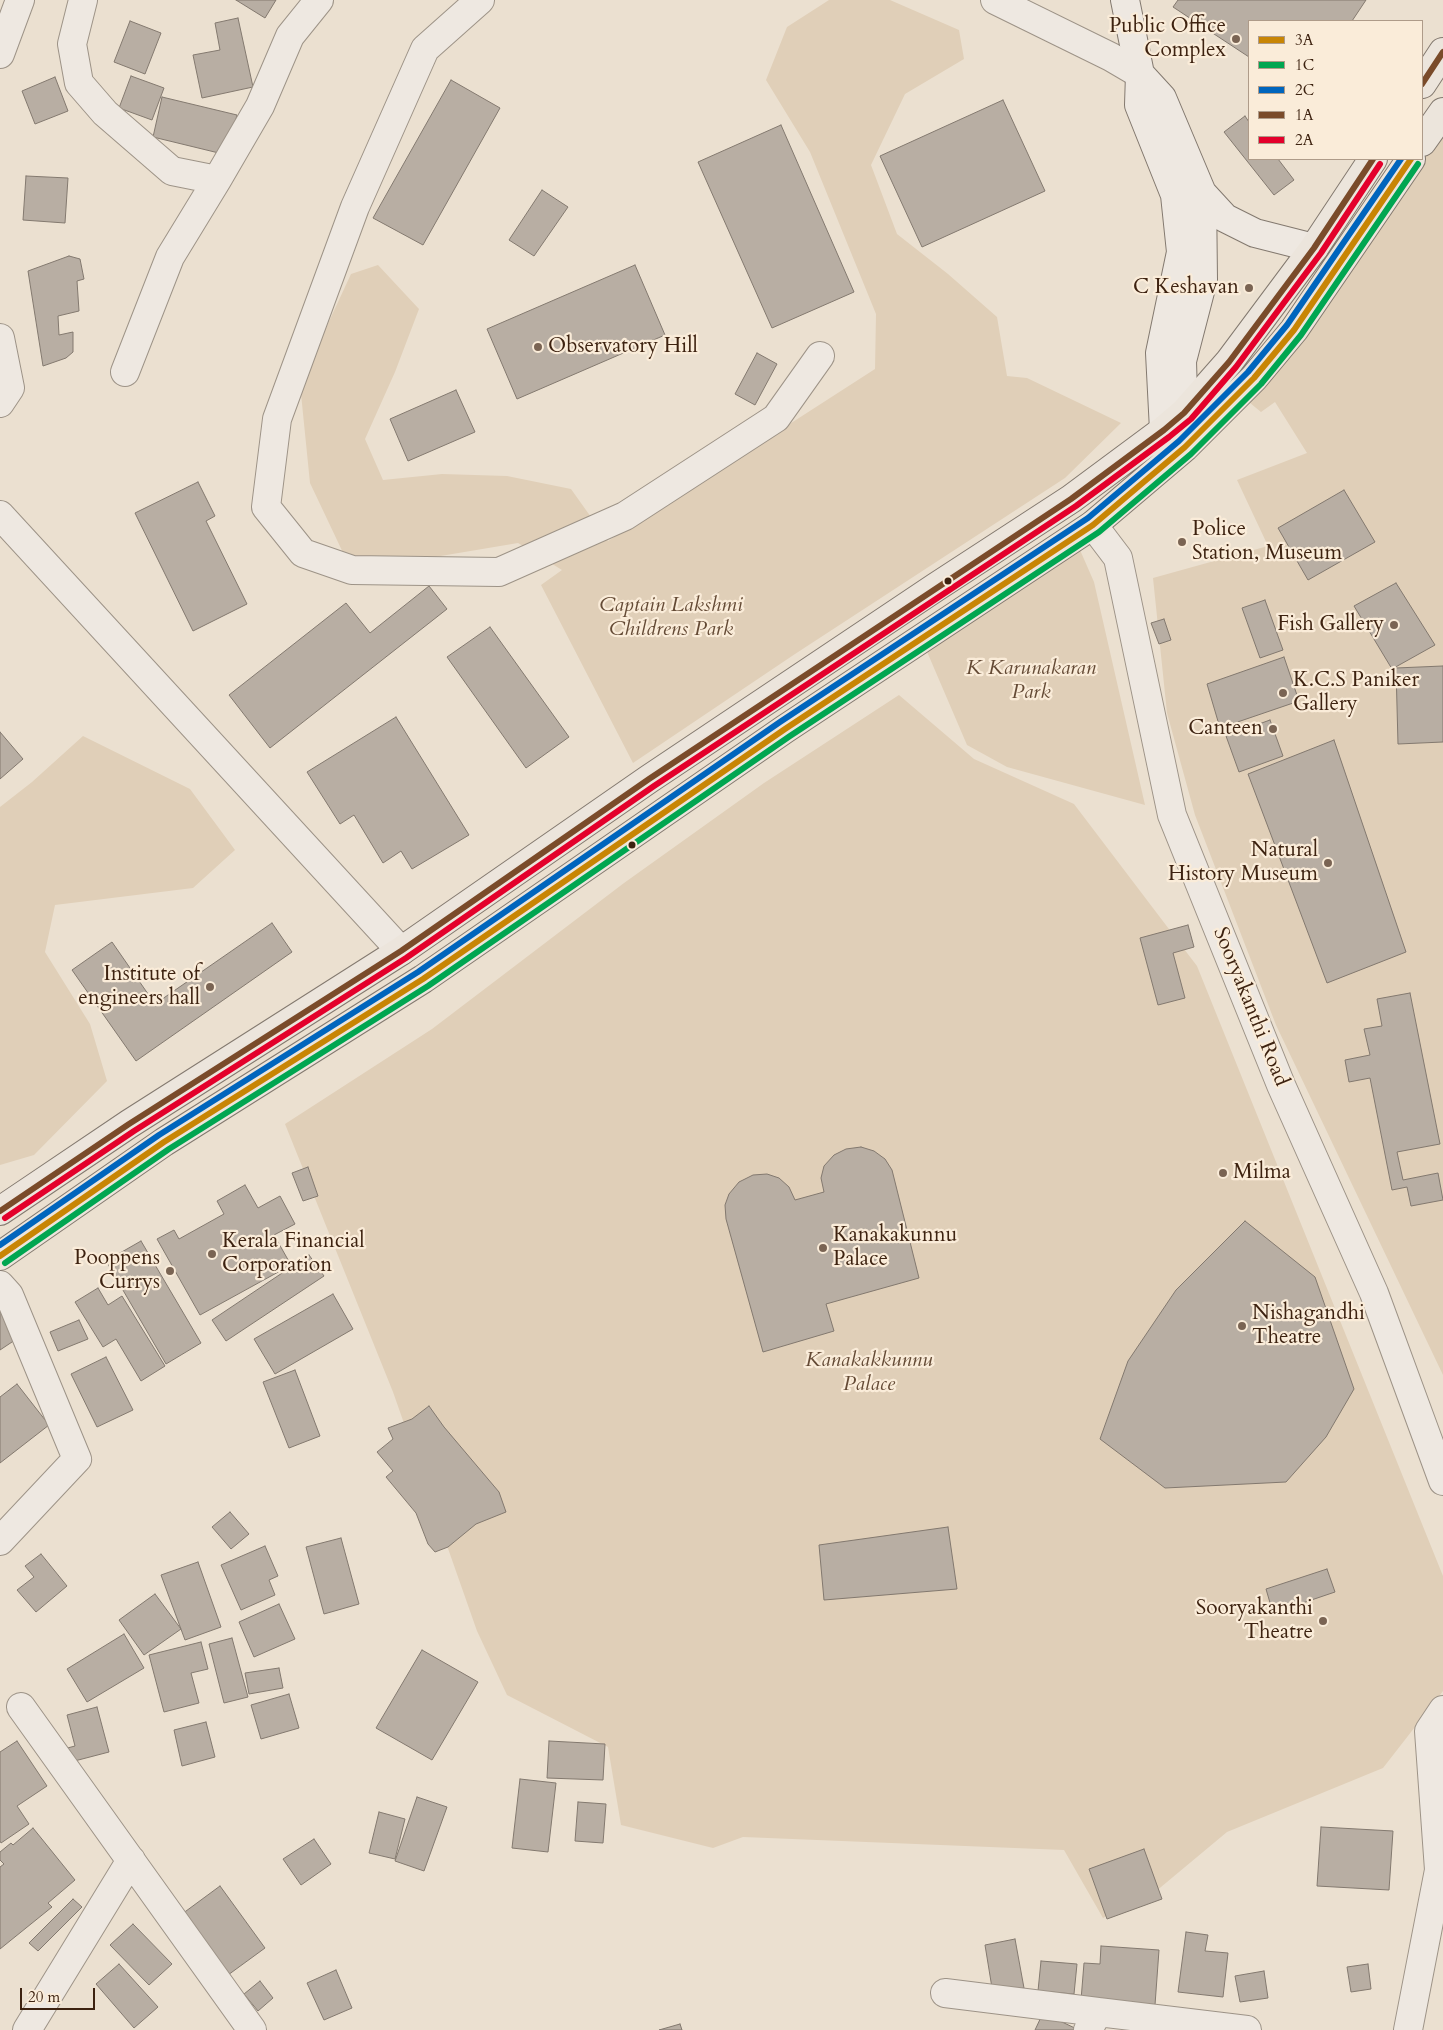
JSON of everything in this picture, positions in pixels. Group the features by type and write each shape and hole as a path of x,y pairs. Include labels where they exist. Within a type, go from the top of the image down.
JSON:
{"main road":[{"path":"1423,82 1443,52"},
{"path":"1423,141 1443,112"},
{"path":"0,1210 129,1124 402,952 658,773 1071,499 1174,422 1229,362 1314,248 1372,160"},
{"path":"0,1256 164,1142 423,979 786,729 1093,525 1185,447 1254,378 1294,330 1410,160"}],"street":[{"path":"0,54 20,0"},
{"path":"83,0 72,44 79,83 105,113 172,171 217,180"},
{"path":"125,372 170,257 260,106 290,36 319,0"},
{"path":"480,0 425,49 355,207 277,419 266,507 303,553 352,570 499,572 626,516 776,418 820,356"},
{"path":"995,0 1111,57 1140,74 1162,98 1202,193 1225,218 1254,233 1314,248"},
{"path":"1125,0 1140,74 1139,105 1174,195 1181,252 1160,353 1174,422 1185,447"},
{"path":"1174,422 1182,361 1203,280 1202,193"},
{"path":"0,338 10,388 0,403"},
{"path":"0,515 402,952"},
{"name":"Sooryakanthi Road","path":"1093,525 1118,558 1172,815 1281,1085 1374,1293 1443,1480"},
{"path":"0,1285 10,1296 77,1459 0,1541"},
{"path":"21,1707 252,2030"},
{"path":"1408,2030 1439,1870 1429,1731 1443,1710"},
{"path":"28,2030 131,1860"},
{"path":"945,1994 1093,2021 1247,2030"}],"green space":[{"name":"Captain Lakshmi Childrens Park","path":"829,0 890,0 959,30 964,59 905,94 871,165 897,234 948,274 997,317 1007,376 1027,378 1121,423 1065,478 795,654 633,763 541,585 562,570 518,543 399,563 346,559 310,483 300,384 351,274 378,265 419,309 395,372 365,439 383,480 442,474 507,476 571,489 608,541 875,369 876,314 810,152 766,80 787,27"},
{"path":"1443,124 1443,1375 1276,1025 1195,815 1167,713 1153,578 1268,546 1237,480 1307,453 1275,402 1261,412 1244,398 1417,160 1423,160 1423,152"},
{"name":"K Karunakaran Park","path":"1080,550 1094,582 1145,805 1007,767 967,745 925,647"},
{"name":"Kanakakkunnu Palace","path":"899,695 974,759 1074,804 1197,966 1443,1576 1443,1691 1383,1768 1227,1832 1155,1892 1103,1918 1064,1850 743,1837 713,1848 621,1825 608,1747 507,1695 477,1631 393,1392 285,1124 432,1029 624,883 764,783"},
{"path":"83,736 190,789 235,850 193,888 55,905 45,952 90,1024 107,1081 34,1155 0,1165 0,807 32,782"}],"building":[{"path":"236,0 276,0 265,18"},
{"name":"Public Office Complex","path":"1178,0 1366,0 1353,20 1248,20 1248,56 1173,7"},
{"path":"238,18 253,87 202,98 193,55 220,50 215,23"},
{"path":"130,21 161,33 145,74 114,62"},
{"path":"131,76 164,88 152,120 119,108"},
{"path":"55,77 68,111 35,124 22,91"},
{"path":"451,80 500,108 423,245 373,218"},
{"path":"162,97 237,115 227,155 153,137"},
{"path":"1003,100 1045,191 922,247 880,156"},
{"path":"1245,116 1248,120 1248,160 1279,160 1294,180 1274,195 1224,132"},
{"path":"781,125 854,292 772,328 698,162"},
{"path":"26,176 68,178 65,223 23,220"},
{"path":"542,190 568,207 534,256 509,240"},
{"path":"69,256 80,259 84,279 77,281 79,311 58,316 59,335 73,332 73,352 66,358 43,366 28,271"},
{"path":"635,265 665,335 517,399 487,329"},
{"path":"757,353 777,364 755,405 735,394"},
{"path":"456,390 475,432 408,461 390,419"},
{"path":"198,482 215,516 206,521 247,604 193,631 135,513"},
{"path":"1344,490 1375,542 1308,580 1278,528"},
{"name":"Fish Gallery","path":"1396,583 1435,645 1392,669 1354,606"},
{"path":"429,586 447,609 270,748 229,695 346,603 370,633"},
{"path":"1265,600 1283,650 1260,658 1242,608"},
{"path":"1164,619 1171,640 1159,644 1151,623"},
{"path":"490,627 569,737 526,768 447,657"},
{"path":"1284,657 1299,701 1220,728 1207,684"},
{"path":"1443,666 1443,742 1398,744 1396,668"},
{"path":"396,717 469,835 412,869 401,851 383,863 354,815 340,824 307,772"},
{"path":"1270,720 1283,756 1239,772 1226,736"},
{"path":"0,732 23,759 0,779"},
{"name":"Natural History Museum","path":"1334,740 1406,952 1327,983 1248,774"},
{"name":"Institute of engineers hall","path":"272,923 292,952 136,1061 72,970 112,942 155,1004"},
{"path":"1188,925 1194,947 1173,953 1185,998 1158,1005 1140,938"},
{"path":"1410,993 1440,1144 1397,1152 1403,1180 1438,1173 1443,1200 1411,1206 1407,1187 1392,1190 1370,1078 1349,1082 1345,1060 1370,1055 1364,1029 1382,1026 1377,999"},
{"name":"Kanakakunnu Palace","path":"861,1147 874,1151 885,1159 892,1170 919,1278 826,1304 834,1331 763,1352 726,1219 725,1205 729,1194 739,1182 753,1175 767,1174 779,1178 789,1187 795,1200 824,1192 821,1178 824,1166 834,1155 846,1149"},
{"path":"308,1167 318,1196 303,1201 292,1173"},
{"path":"245,1185 258,1208 280,1196 295,1224 274,1235 291,1265 200,1315 157,1239 174,1230 179,1239 224,1214 217,1201"},
{"name":"Nishagandhi Theatre","path":"1245,1221 1315,1277 1354,1389 1326,1437 1286,1482 1165,1488 1100,1439 1128,1361 1176,1290"},
{"path":"141,1241 201,1343 166,1364 106,1261"},
{"path":"309,1255 324,1276 226,1341 212,1320"},
{"path":"98,1288 108,1305 122,1296 165,1366 141,1381 116,1339 103,1347 75,1302"},
{"path":"333,1294 353,1329 275,1374 254,1339"},
{"path":"0,1307 21,1336 0,1350"},
{"path":"79,1320 88,1339 58,1351 50,1332"},
{"path":"106,1357 133,1410 97,1427 71,1374"},
{"path":"295,1370 320,1436 289,1448 263,1382"},
{"path":"17,1384 49,1425 0,1463 0,1397"},
{"path":"429,1406 444,1427 499,1492 506,1512 476,1524 448,1547 435,1552 428,1544 416,1513 386,1477 393,1471 377,1452 393,1439 388,1428 412,1419"},
{"path":"230,1512 249,1534 231,1549 212,1527"},
{"path":"948,1527 957,1589 824,1600 819,1545"},
{"path":"341,1538 359,1604 324,1614 306,1547"},
{"path":"265,1546 278,1576 269,1580 275,1595 241,1610 221,1565"},
{"path":"41,1554 67,1586 36,1612 17,1590 34,1577 25,1566"},
{"path":"198,1562 221,1627 185,1640 161,1575"},
{"path":"1327,1569 1335,1592 1273,1613 1266,1589"},
{"path":"155,1594 181,1629 144,1655 119,1620"},
{"path":"279,1604 295,1639 254,1657 239,1622"},
{"path":"124,1634 144,1668 87,1702 67,1669"},
{"path":"232,1638 248,1697 224,1703 209,1644"},
{"path":"201,1642 208,1669 191,1673 199,1703 164,1712 149,1655"},
{"path":"422,1650 478,1682 432,1760 376,1728"},
{"path":"279,1668 283,1688 249,1694 245,1673"},
{"path":"289,1694 299,1728 261,1739 251,1705"},
{"path":"97,1707 109,1752 63,1764 60,1750 75,1746 67,1715"},
{"path":"206,1722 215,1757 182,1766 174,1730"},
{"path":"17,1741 47,1786 17,1806 29,1824 1,1843 0,1752"},
{"path":"549,1741 605,1744 603,1780 547,1778"},
{"path":"520,1779 556,1783 548,1852 512,1848"},
{"path":"417,1797 447,1807 424,1871 395,1861"},
{"path":"578,1802 606,1804 603,1843 575,1841"},
{"path":"379,1812 405,1819 395,1859 369,1853"},
{"path":"1321,1827 1393,1831 1389,1890 1317,1886"},
{"path":"33,1828 75,1880 48,1903 52,1907 0,1949 0,1867 4,1864 0,1860 0,1852 11,1843 13,1845"},
{"path":"314,1839 331,1864 301,1885 283,1859"},
{"path":"1144,1849 1162,1899 1107,1919 1089,1869"},
{"path":"220,1886 265,1948 228,1975 182,1914"},
{"path":"73,1899 82,1907 38,1951 29,1943"},
{"path":"133,1924 172,1964 149,1985 110,1945"},
{"path":"1186,1932 1208,1935 1205,1951 1228,1953 1223,1997 1178,1992"},
{"path":"1015,1939 1024,1988 993,1994 985,1945"},
{"path":"1101,1946 1159,1950 1155,2005 1081,2000 1084,1963 1100,1964"},
{"path":"1041,1961 1077,1964 1074,1994 1038,1991"},
{"path":"119,1964 158,2007 134,2028 96,1984"},
{"path":"1368,1964 1371,1989 1351,1992 1347,1967"},
{"path":"336,1970 352,2008 324,2020 307,1983"},
{"path":"1264,1971 1268,1998 1240,2002 1235,1976"},
{"path":"260,1981 273,1998 258,2011 244,1994"},
{"path":"1043,2013 1079,2030 1035,2030"},
{"path":"680,2024 682,2030 659,2030"}],"transit line":[{"name":"1A","path":"1423,82 1443,52"},
{"name":"1A","path":"0,1211 129,1124 401,951 649,779 1071,499 1164,430 1184,413 1229,362 1314,248 1372,160"},
{"name":"2C","path":"0,1245 159,1135 418,972 780,722 1088,518 1179,441 1248,372 1287,325 1400,160"},
{"name":"3A","path":"0,1256 164,1142 423,979 785,729 1093,525 1185,447 1254,378 1294,330 1410,160"},
{"name":"2A","path":"5,1218 134,1131 406,958 654,786 1076,506 1169,437 1191,419 1236,367 1321,253 1380,164"},
{"name":"1C","path":"5,1263 169,1149 428,986 790,736 1099,532 1191,454 1261,384 1301,335 1418,164"}],"place":[{"name":"Public Office Complex","path":"1236,39"},
{"name":"C Keshavan","path":"1249,288"},
{"name":"Observatory Hill","path":"538,347"},
{"name":"Police Station, Museum","path":"1182,542"},
{"name":"Fish Gallery","path":"1394,625"},
{"name":"K.C.S Paniker Gallery","path":"1283,693"},
{"name":"Canteen","path":"1273,729"},
{"name":"Natural History Museum","path":"1328,863"},
{"name":"Institute of engineers hall","path":"210,987"},
{"name":"Milma","path":"1223,1173"},
{"name":"Kanakakunnu Palace","path":"823,1248"},
{"name":"Kerala Financial Corporation","path":"212,1254"},
{"name":"Pooppens Currys","path":"170,1271"},
{"name":"Nishagandhi Theatre","path":"1242,1326"},
{"name":"Sooryakanthi Theatre","path":"1323,1621"}]}
